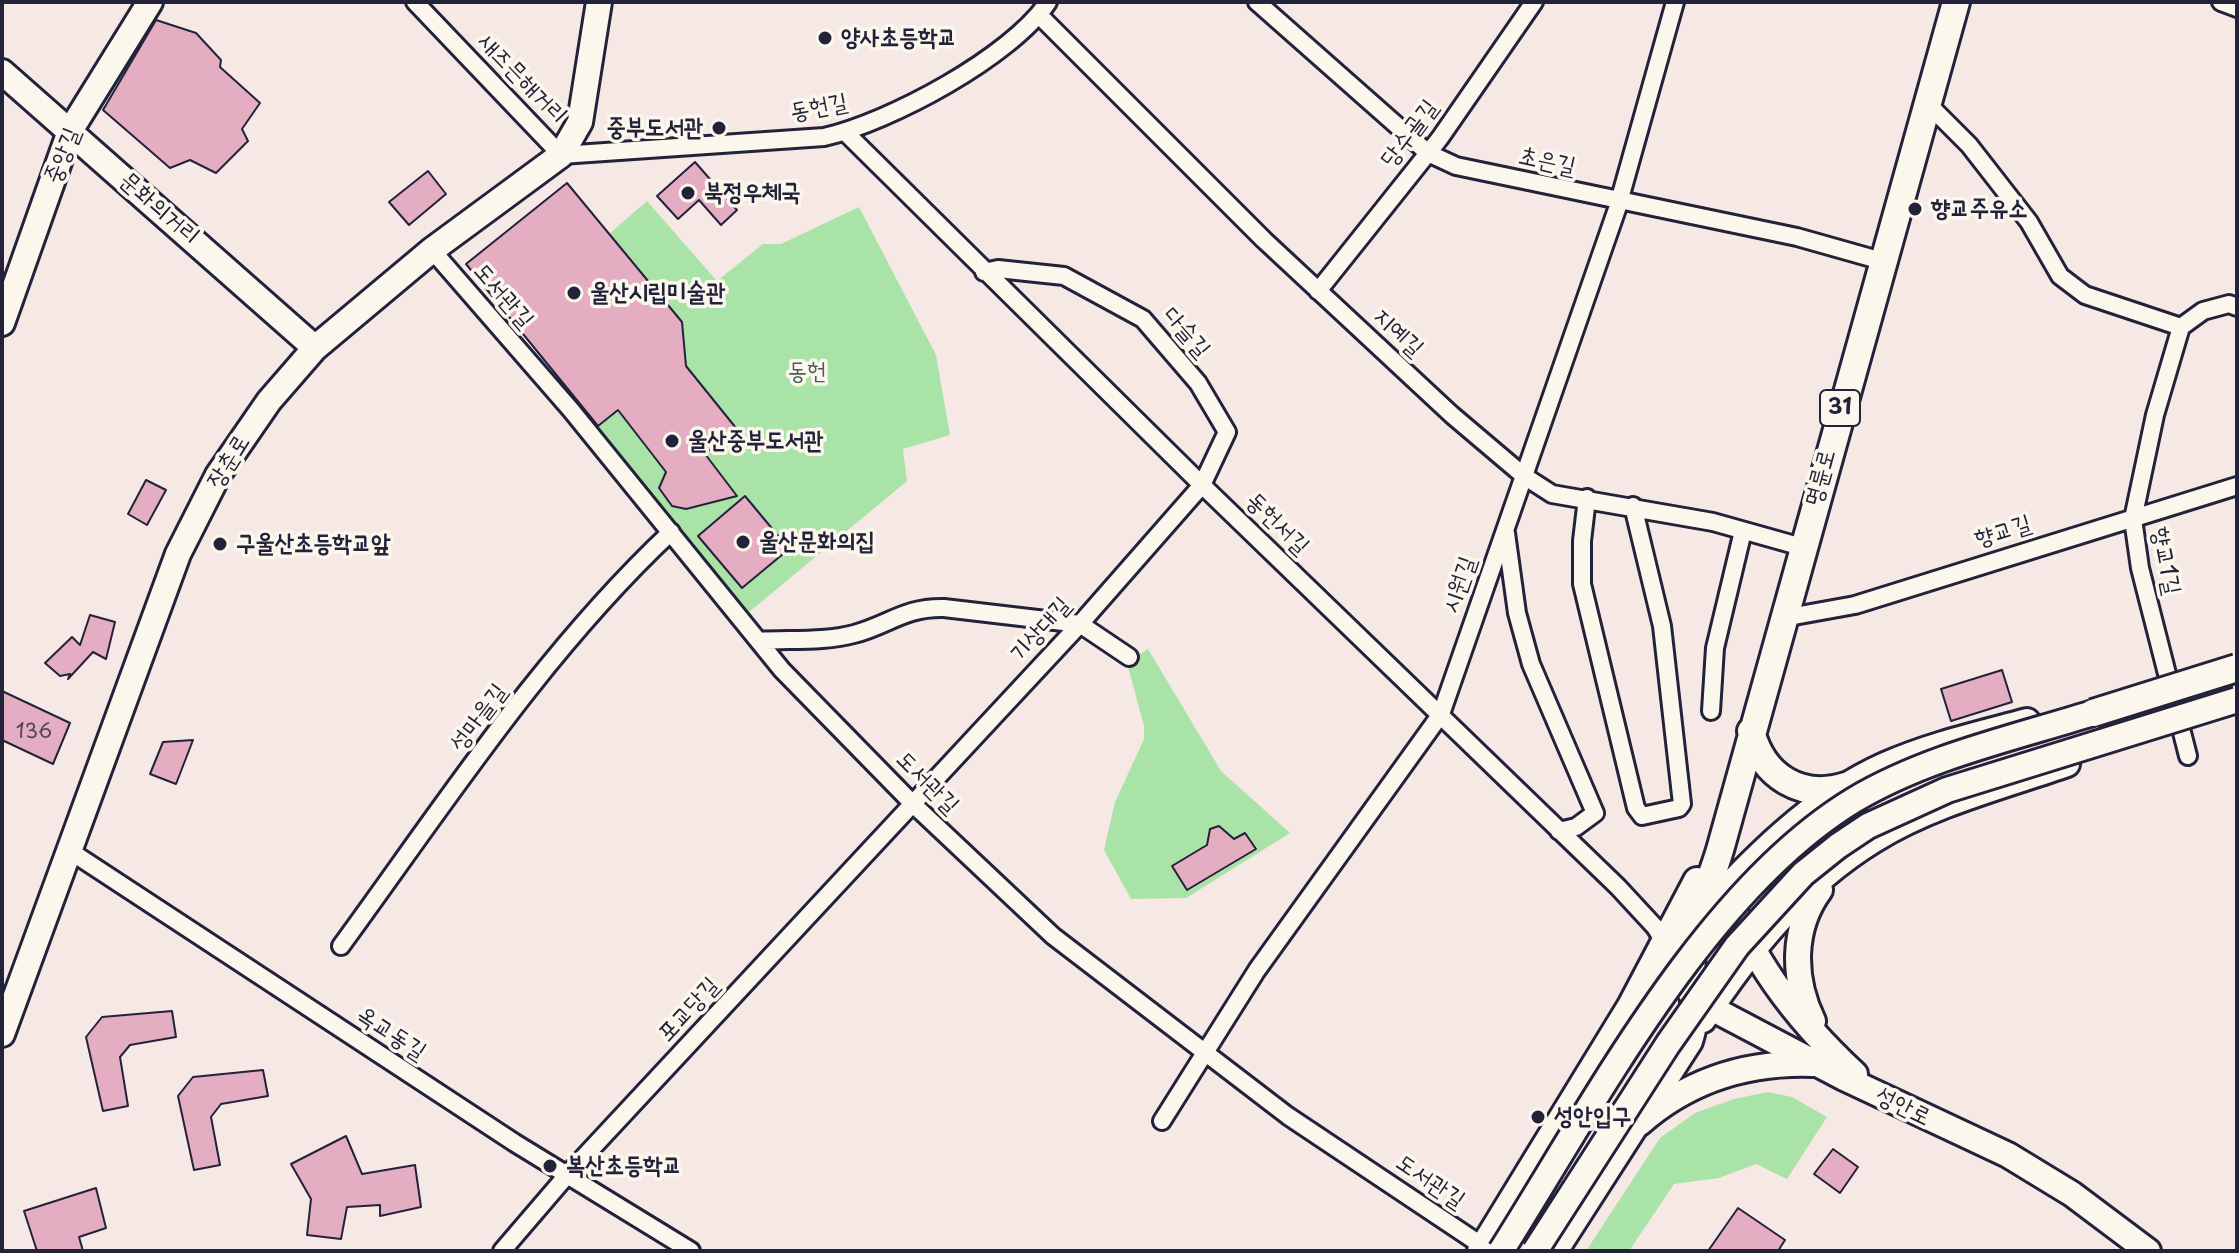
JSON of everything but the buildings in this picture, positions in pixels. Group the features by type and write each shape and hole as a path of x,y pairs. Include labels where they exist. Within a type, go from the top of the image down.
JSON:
{"main road":[{"name":"중앙길","path":"2,323 70,131 150,2"},
{"name":"장춘로","path":"2,1034 178,554 218,475 269,401 315,348 432,250 561,155 580,122 599,2"},
{"name":"명륜로","path":"1728,815 1956,2"},
{"name":"문화의거리","path":"2,72 315,348"},
{"path":"1687,918 1726,888 1805,817 1846,786 1885,765 1935,746 2092,708 2237,666"},
{"path":"1554,1251 1689,1041 1704,1004 1751,949 1813,886 1848,858 1910,822 2103,747 2237,702"},
{"path":"1489,1250 1677,979 1745,890 1784,853 1854,800 1893,779 2092,708"},
{"path":"1751,731 1761,758 1786,782 1813,792 1846,786"},
{"path":"1535,1251 1707,987 1747,934 1803,874 1838,846 1905,808 1947,790 2103,747"},
{"path":"1489,1250 1631,1006 1687,918 1720,850 1728,815"},
{"path":"1704,1004 1691,960 1687,918 1728,815"},
{"path":"1720,850 1726,888 1751,949 1825,1059"},
{"path":"1825,1059 1809,1012 1798,955 1803,919 1813,900 1848,858"},
{"path":"1668,948 1684,985 1704,1004"},
{"name":"성안로","path":"1631,1006 1650,993 1680,990 1825,1059 1889,1100 2008,1155 2072,1194 2148,1251"},
{"path":"1632,1130 1671,1099 1708,1080 1773,1064 1825,1059"}],"street":[{"name":"새즈믄해거리","path":"415,2 561,155"},
{"name":"초은길","path":"1257,2 1428,153 1456,166 1797,237 1882,261"},
{"name":"당수골길","path":"1318,291 1428,153 1534,2"},
{"name":"시원길","path":"1162,1121 1323,875 1441,714 1619,201 1675,2"},
{"path":"2221,2 2237,8"},
{"name":"동헌길","path":"561,155 824,137 845,132 941,89 1035,22 1044,8"},
{"name":"지예길","path":"1044,8 1318,291 1452,415 1524,476 1552,494 1633,506 1802,547"},
{"path":"1927,103 1969,145 2020,211 2060,276 2085,295 2181,327 2203,311 2229,304 2237,307"},
{"name":"동헌서길","path":"845,132 984,272 1643,913 1668,948"},
{"name":"도서관길","path":"432,250 671,532 782,670 914,805 1053,936 1288,1116 1489,1250"},
{"name":"다슬길","path":"984,272 998,269 1064,276 1143,319 1198,383 1227,432 1202,485"},
{"name":"향교1길","path":"2181,327 2155,415 2133,519 2140,568 2188,756"},
{"name":"기상대길","path":"914,805 1202,485"},
{"name":"향교길","path":"1783,618 1855,605 2237,486"},
{"path":"1587,498 1582,541 1582,584 1636,808 1642,816 1679,808 1682,804 1662,626 1633,506"},
{"path":"1506,528 1517,613 1531,664 1595,813 1576,827 1559,831"},
{"path":"1711,711 1715,648 1743,531"},
{"name":"성마을길","path":"341,946 533,686 633,567 671,532"},
{"path":"759,641 853,635 922,607 1080,624 1129,657"},
{"name":"포교당길","path":"502,1251 568,1174 914,805"},
{"name":"옥교동길","path":"70,851 338,1028 691,1251"}],"green space":[{"name":"동헌","path":"647,201 717,281 763,244 781,244 859,207 936,355 950,435 903,449 907,481 749,612 598,427 685,356 681,322 609,234"},
{"path":"1148,649 1221,771 1290,833 1186,898 1131,899 1104,850 1115,802 1144,739 1144,726 1127,663"},
{"path":"1768,1092 1792,1097 1827,1117 1787,1179 1756,1164 1719,1178 1674,1184 1629,1251 1586,1251 1660,1138 1695,1113 1734,1099"}],"place":[{"name":"양사초등학교","path":"825,38"},
{"name":"중부도서관","path":"719,128"},
{"name":"북정우체국","path":"688,193"},
{"name":"향교주유소","path":"1915,209"},
{"name":"울산시립미술관","path":"574,293"},
{"name":"울산중부도서관","path":"672,441"},
{"name":"울산문화의집","path":"743,542"},
{"name":"구울산초등학교앞","path":"220,544"},
{"name":"성안입구","path":"1538,1117"},
{"name":"복산초등학교","path":"550,1166"}]}
